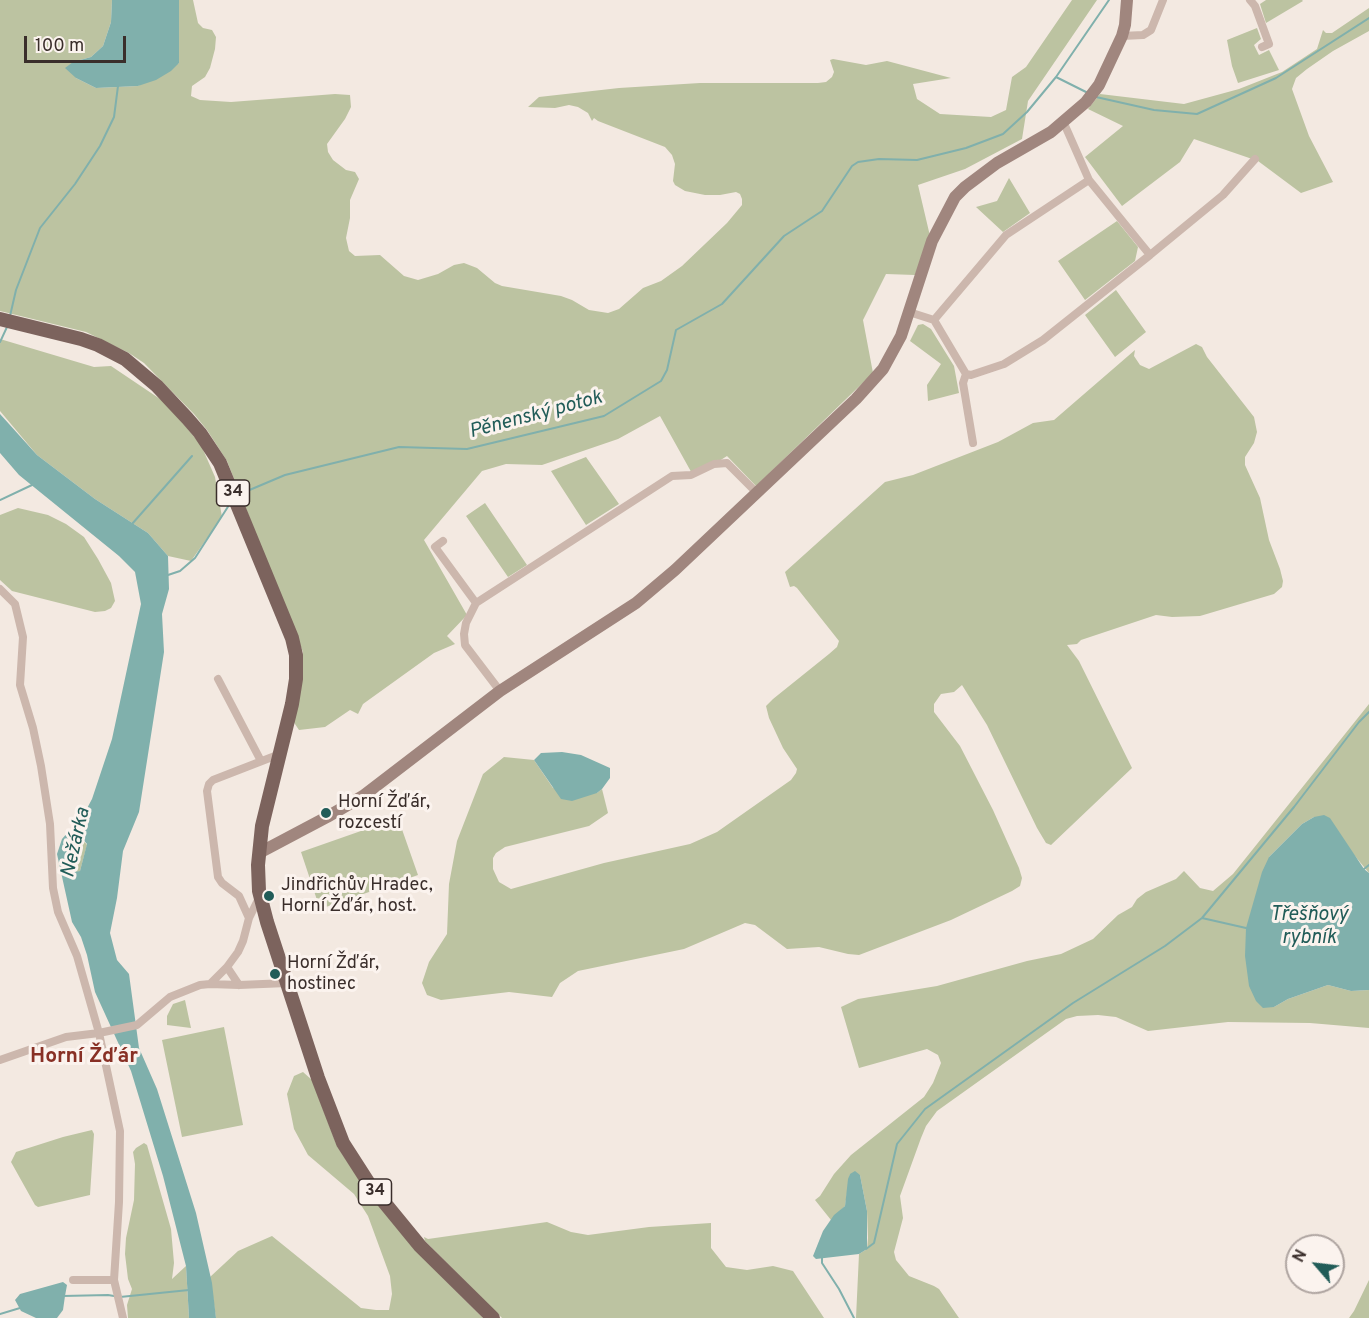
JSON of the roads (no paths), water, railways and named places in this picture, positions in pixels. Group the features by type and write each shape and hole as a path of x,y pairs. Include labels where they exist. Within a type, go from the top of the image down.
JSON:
{"main road":[{"name":"34","path":"0,319 81,339 124,359 157,386 194,425 220,463 292,638 296,655 296,679 262,826 260,853 260,895 287,983 329,1111 355,1163 420,1246 493,1318"}],"street":[{"path":"260,853 327,818 363,796 500,691 636,603 675,570 856,399 883,369 901,336 932,241 955,197 997,163 1051,132 1086,102 1099,85 1122,36 1127,0"},
{"path":"1122,36 1143,35 1151,30 1163,0"},
{"path":"1250,0 1255,6 1269,44 1262,47"},
{"path":"1064,121 1089,180 1150,255"},
{"path":"966,374 971,375 1004,364 1043,340 1222,195 1255,159"},
{"path":"934,320 1006,235 1089,180"},
{"path":"909,312 934,320 966,374 963,383 973,443"},
{"path":"500,691 465,645 466,623 476,603 672,476 691,475 714,464 727,463 756,492"},
{"path":"443,540 435,547 476,603"},
{"path":"0,589 15,604 23,637 20,685 41,766 50,824 53,888 58,912 77,956 103,1032 120,1131 119,1202 114,1280 123,1318"},
{"path":"218,679 261,761"},
{"path":"249,918 239,896 218,877 207,791 213,780 280,754"},
{"path":"210,984 227,967 243,941 249,918 260,895"},
{"path":"227,967 239,985"},
{"path":"0,1060 66,1037 137,1025 170,997 200,985 287,983"},
{"path":"73,1280 114,1280"}],"water":[{"path":"112,0 179,0 179,63 171,71 156,80 138,86 96,88 76,78 65,68 73,62 91,57 103,46 111,22"},
{"path":"0,414 37,455 95,499 148,533 168,556 169,589 162,614 164,652 139,812 123,851 110,933 117,960 129,974 139,1048 157,1089 196,1213 212,1283 216,1318 189,1318 186,1266 163,1176 131,1071 95,992 87,955 81,937 72,922 57,854 62,839 84,814 92,799 112,739 141,604 135,572 119,556 19,475 0,453","holes":["81,837 87,844 80,871 74,872 68,867 67,853 72,841"]},
{"path":"562,752 581,755 610,768 610,778 597,793 572,801 561,799 534,760 541,753"},
{"name":"Třešňový rybník","path":"1324,815 1330,818 1369,873 1369,990 1351,991 1328,985 1288,999 1274,1007 1263,1008 1256,1001 1249,986 1245,956 1246,928 1262,872 1269,857 1302,824 1314,817"},
{"path":"855,1171 860,1175 867,1211 867,1249 859,1254 816,1259 813,1256 823,1231 834,1215 845,1206 848,1179"},
{"path":"63,1282 67,1285 63,1310 57,1318 36,1318 21,1311 15,1300 20,1294"}],"waterway":[{"name":"Pěnenský potok","path":"240,494 285,475 399,447 467,449 604,416 661,381 667,370 676,330 722,304 784,236 822,211 852,166 858,162 879,159 917,160 966,148 1003,134 1027,112 1056,77 1109,0"},
{"path":"1096,97 1154,110 1197,114 1276,78 1369,18"},
{"path":"1056,77 1088,93"},
{"path":"10,316 16,290 40,228 75,184 100,146 114,117 118,86"},
{"path":"0,342 7,327"},
{"path":"132,524 192,456"},
{"path":"0,500 32,485"},
{"name":"Pěnenský potok","path":"168,575 180,571 195,558 231,502"},
{"path":"866,1249 874,1243 897,1144 925,1109 1073,1003 1165,946 1202,918 1369,712"},
{"path":"1364,869 1369,865"},
{"path":"1202,918 1246,928"},
{"path":"822,1258 822,1263 854,1318"},
{"path":"120,1297 189,1290"},
{"path":"63,1296 114,1296"},
{"path":"0,1314 20,1308"}],"place":[{"name":"Horní Žďár, rozcestí","path":"326,813"},
{"name":"Jindřichův Hradec, Horní Žďár, host.","path":"269,896"},
{"name":"Horní Žďár, hostinec","path":"275,974"}],"district":[{"name":"Horní Žďár","path":"84,1058"}],"water label":[{"name":"Nežárka","path":"77,843"}]}
